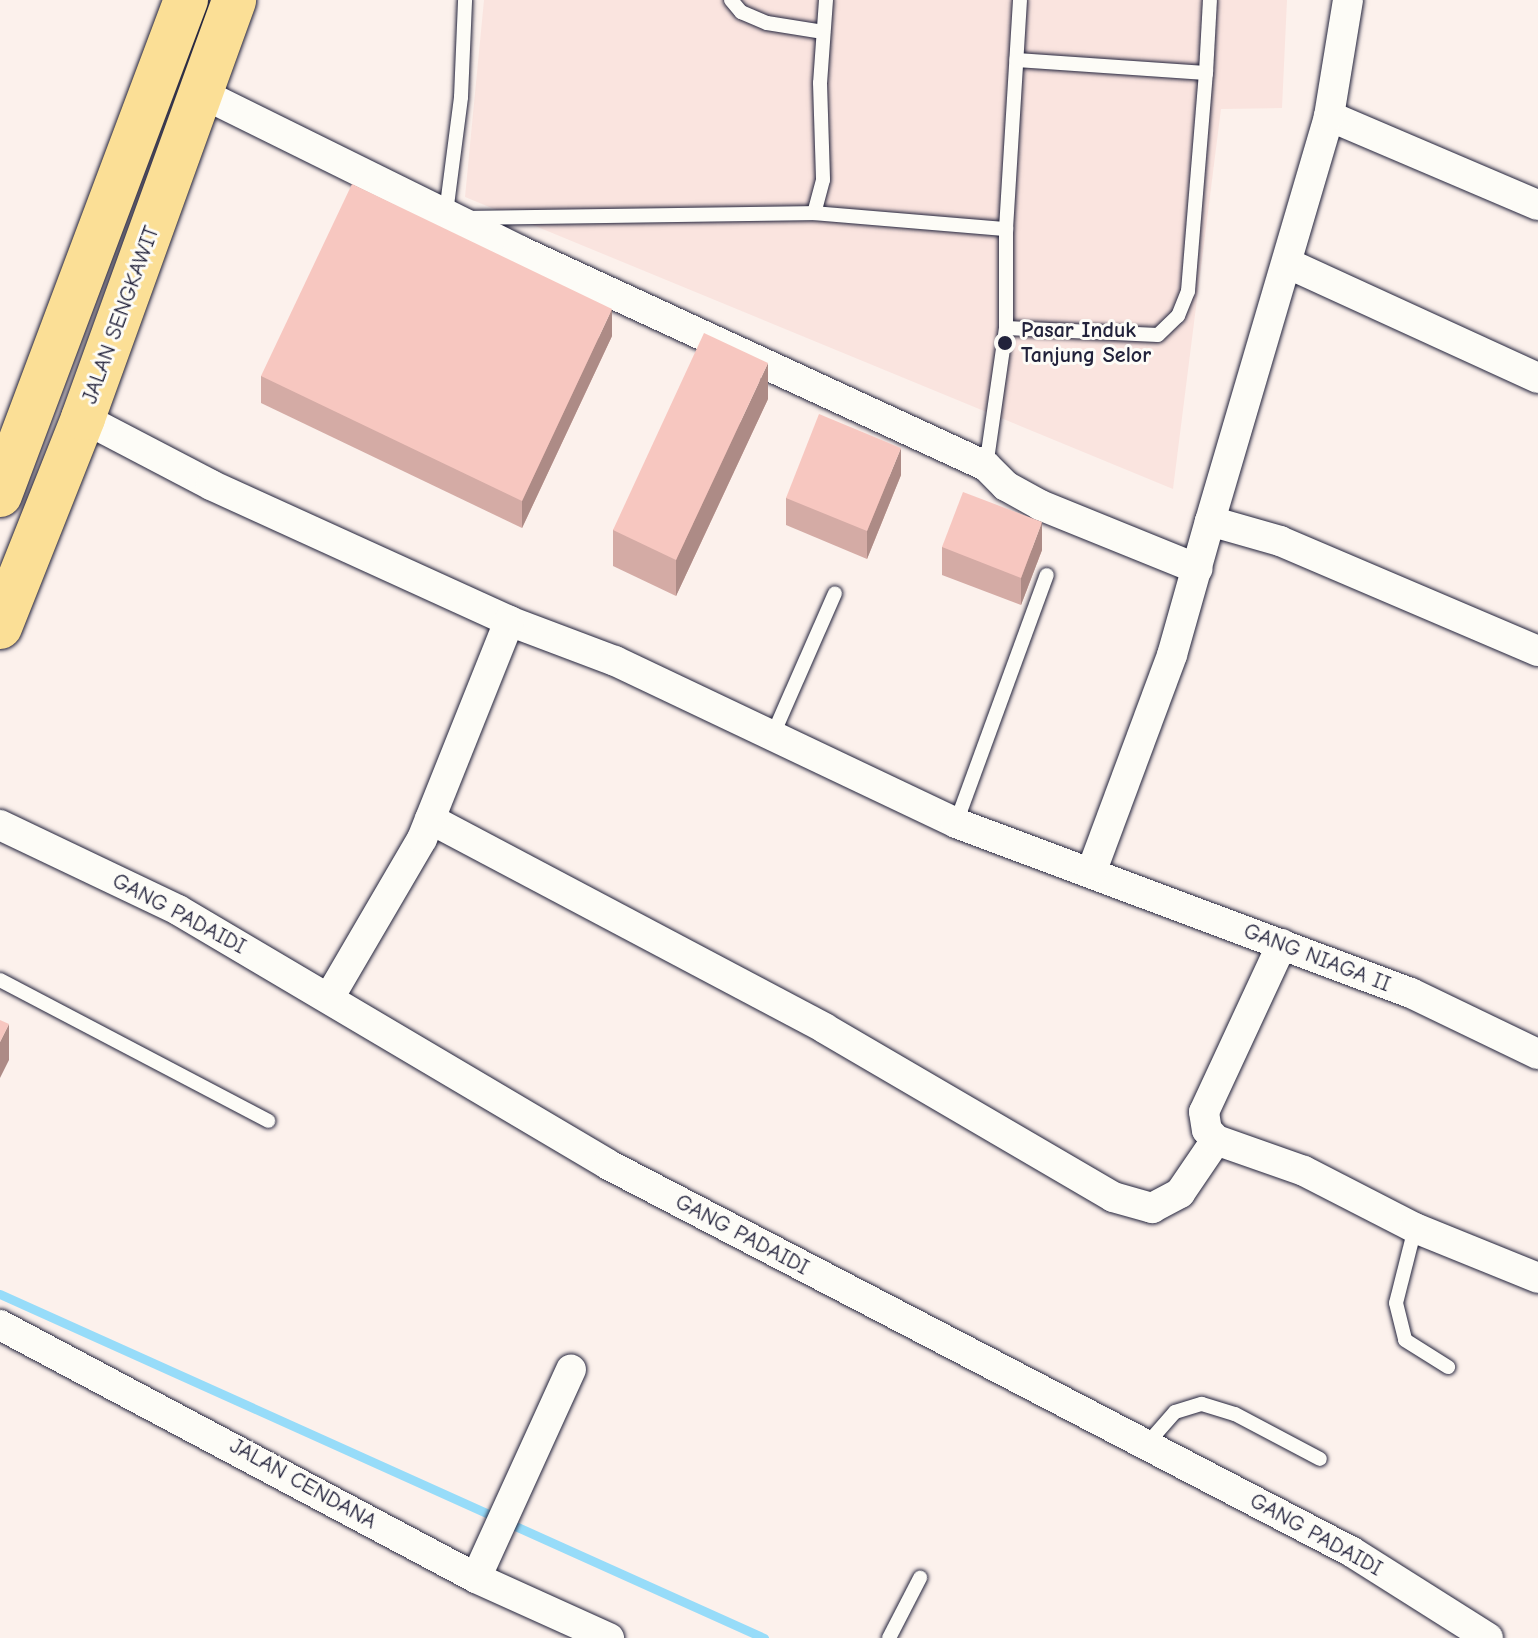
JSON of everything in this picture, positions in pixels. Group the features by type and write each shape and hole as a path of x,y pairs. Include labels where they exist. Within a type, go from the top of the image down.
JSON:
{"highway":[{"path":"0,495 186,0"},
{"name":"JALAN SENGKAWIT","path":"0,627 83,418 203,94 234,0"}],"street":[{"path":"1091,873 1172,655 1289,264 1329,116 1348,0"},
{"path":"203,94 451,216 986,466 1006,486 1040,505 1198,569"},
{"path":"1329,116 1538,205"},
{"path":"1289,264 1538,378"},
{"name":"GANG NIAGA II","path":"83,418 211,485 509,621 615,661 770,739 956,823 1411,993 1538,1054"},
{"path":"1210,521 1280,541 1538,651"},
{"path":"329,998 430,819 509,621"},
{"path":"430,819 824,1028 1113,1197 1152,1208 1180,1193 1216,1140"},
{"name":"GANG PADAIDI","path":"0,825 178,910 607,1164 1352,1552 1488,1638"},
{"path":"1282,944 1204,1112 1207,1130 1216,1140 1304,1171 1415,1228 1538,1278"},
{"name":"JALAN CENDANA","path":"0,1325 476,1578 609,1638"},
{"path":"476,1578 506,1506 571,1370"}],"lane":[{"path":"465,0 451,216 814,213 1006,229"},
{"path":"731,0 741,12 767,23 823,32"},
{"path":"814,213 823,180 823,32 826,0"},
{"path":"986,466 1006,328 1006,229 1020,0"},
{"path":"1006,328 1158,335 1178,316 1188,291 1210,0"},
{"path":"1016,60 1206,73"},
{"path":"956,823 1047,575"},
{"path":"770,739 835,593"},
{"path":"0,980 268,1121"},
{"path":"1415,1228 1396,1303 1405,1340 1448,1367"},
{"path":"1146,1445 1175,1412 1202,1404 1235,1414 1320,1459"},
{"path":"889,1638 920,1578"}],"shaded area":[{"name":"Pasar Induk Tanjung Selor","path":"484,0 1287,0 1282,108 1221,109 1173,489 465,197"}],"building":[{"path":"352,184 612,309 522,501 261,376"},
{"path":"704,333 768,363 676,560 613,530"},
{"path":"819,414 901,448 867,531 786,498"},
{"path":"963,492 1042,522 1021,578 942,547"},
{"path":"0,1020 9,1024 0,1042"}],"waterway":[{"path":"0,1294 764,1638"}],"place":[{"name":"Pasar Induk Tanjung Selor","path":"1005,343"}]}
